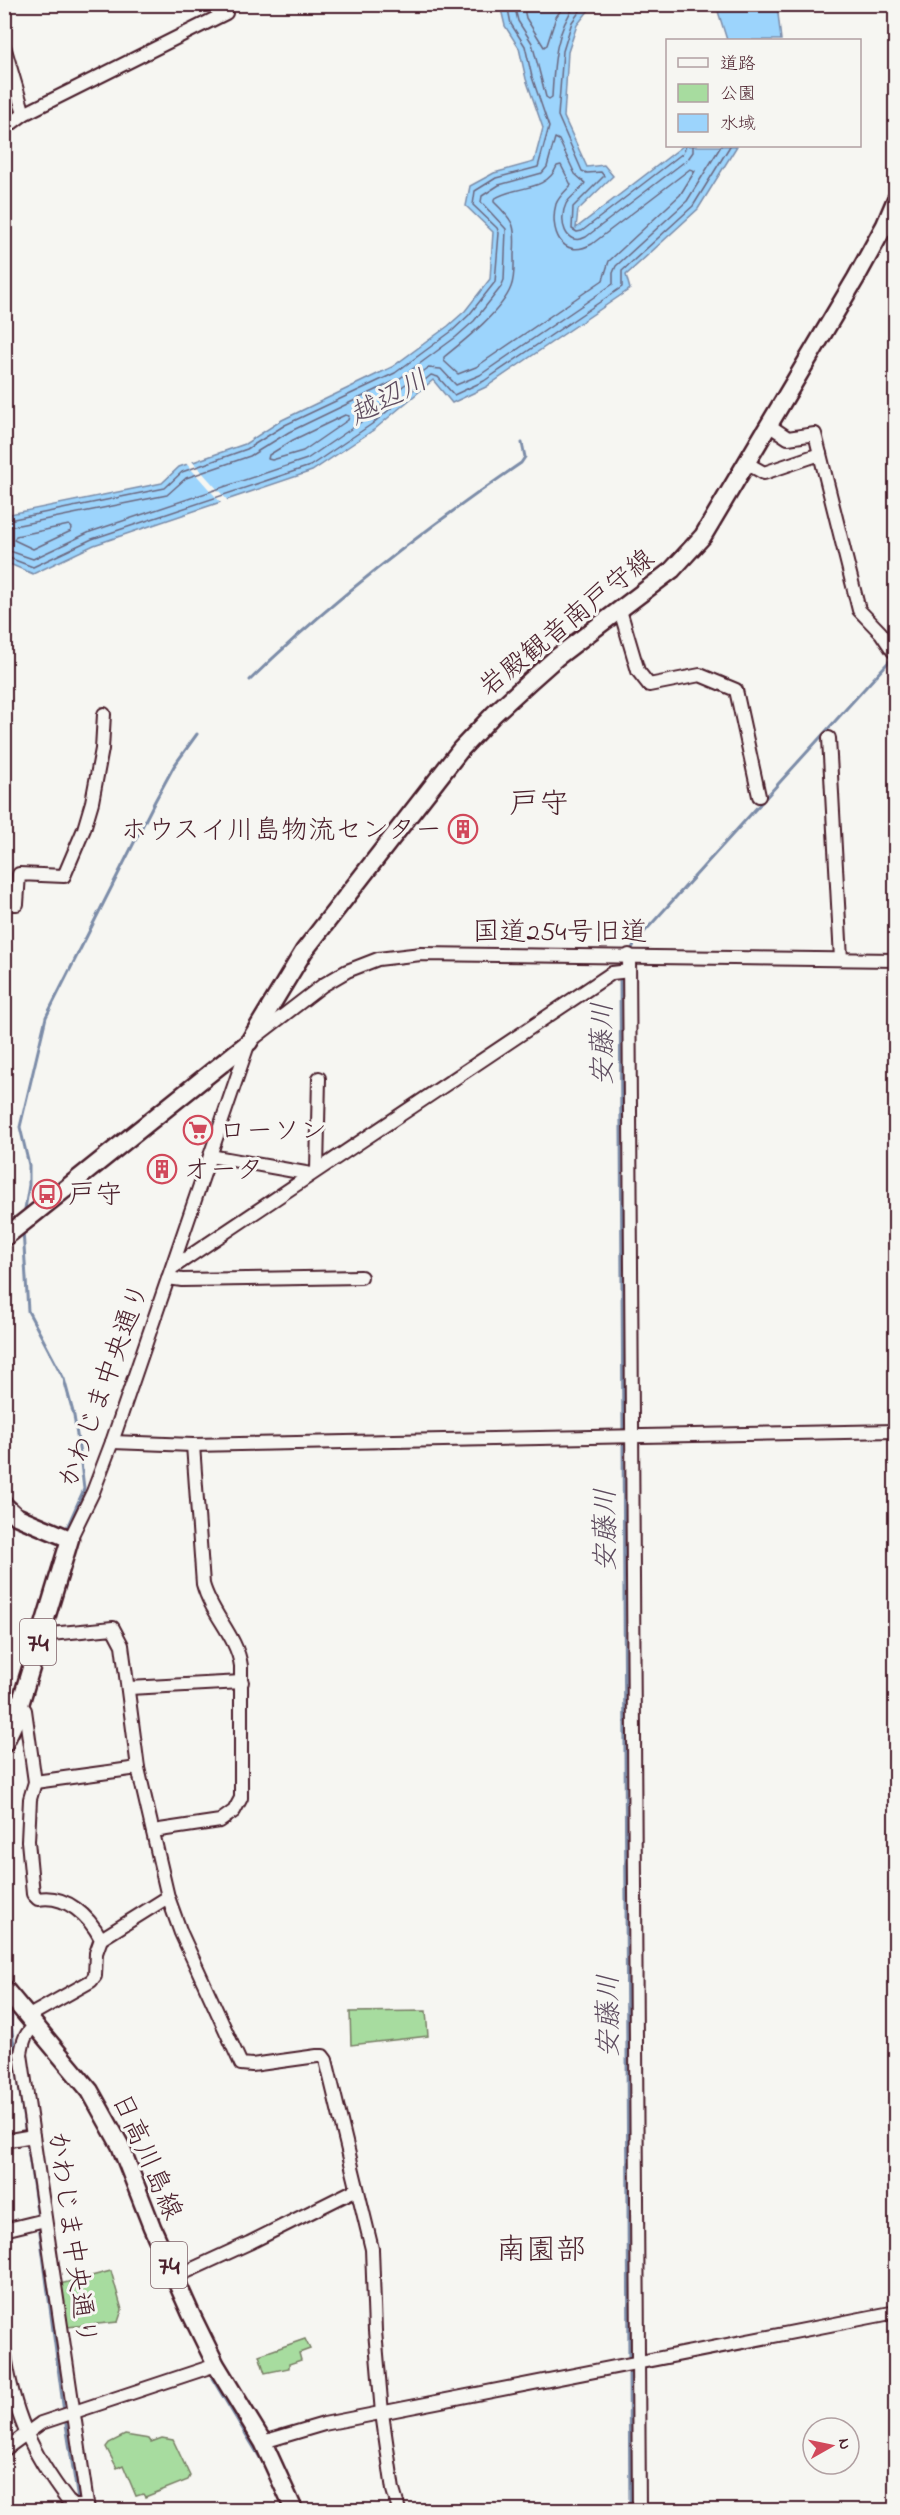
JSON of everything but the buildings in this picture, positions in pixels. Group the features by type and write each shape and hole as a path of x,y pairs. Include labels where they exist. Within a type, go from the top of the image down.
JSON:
{"main road":[{"name":"岩殿観音南戸守線","path":"4,1238 249,1042 304,951 461,749 530,681 672,570 704,536 856,278 890,229 896,199"},
{"path":"7,1511 40,1528 70,1539"},
{"name":"かわじま中央通り","path":"4,1744 20,1704 70,1539"},
{"name":"74","path":"4,1988 32,2021"},
{"name":"日高川島線","path":"32,2021 65,2058 90,2091 120,2145 152,2228 216,2365 263,2442 294,2511"}],"street":[{"path":"4,129 24,114 226,13 222,4"},
{"path":"4,46 24,114"},
{"path":"770,426 788,438 815,434 859,610 881,633 893,651 896,649"},
{"path":"748,464 764,473 820,454"},
{"path":"620,610 638,670 648,685 700,675 736,690 759,796"},
{"path":"4,904 17,904 19,874 63,876 84,829 92,802 102,749 105,714"},
{"path":"829,738 841,959"},
{"name":"国道254号旧道","path":"249,1042 324,985 362,964 378,959 421,954 896,960"},
{"path":"629,955 639,2511"},
{"path":"362,1277 182,1280 170,1273 314,1172 612,973 629,971"},
{"name":"かわじま中央通り","path":"70,1539 93,1492 112,1442 249,1042"},
{"path":"314,1172 319,1078"},
{"path":"210,1156 314,1172"},
{"path":"112,1442 193,1445 896,1431"},
{"path":"153,1831 220,1821 234,1811 241,1798 242,1682 239,1650 208,1601 203,1584 193,1445"},
{"path":"40,1635 113,1628 122,1645 138,1768 168,1897 181,1933 241,2064 252,2065 323,2056 372,2249 375,2331 382,2413 393,2490 399,2511"},
{"path":"129,1688 242,1682"},
{"path":"20,1704 25,1710 34,1782 30,1799 28,1841 33,1894 38,1899 50,1897 80,1912 89,1919 101,1939"},
{"path":"34,1782 138,1768"},
{"path":"32,2021 91,1981 95,1976 96,1953 101,1939 168,1897"},
{"name":"かわじま中央通り","path":"32,2021 24,2039 21,2054 72,2413 80,2508"},
{"path":"4,2141 33,2136"},
{"path":"175,2277 357,2189"},
{"path":"4,2230 45,2220"},
{"path":"263,2442 324,2424 896,2312"},
{"path":"4,2349 12,2395 25,2433 55,2484 80,2508"},
{"path":"4,2450 41,2423 216,2365"}],"green space":[{"path":"426,2011 428,2036 351,2045 350,2012"},
{"path":"111,2271 122,2310 118,2322 67,2327 60,2284"},
{"path":"305,2339 310,2349 299,2353 301,2360 289,2364 289,2368 265,2373 259,2355"},
{"path":"125,2435 149,2439 151,2442 162,2438 173,2440 190,2476 188,2480 145,2497 143,2494 136,2496 123,2465 117,2468 106,2447"}],"water":[{"name":"越辺川","path":"500,5 593,5 577,25 568,52 564,117 587,167 604,165 613,176 578,210 576,228 682,147 736,147 698,209 626,275 630,289 486,387 452,403 433,380 375,429 312,471 94,545 33,574 5,562 5,515 162,483 179,467 245,444 282,420 392,367 465,311 490,279 493,232 466,206 470,186 494,173 534,162 543,128 526,79 519,48 505,26"},
{"path":"716,5 777,5 781,39 727,39"}],"pier":[{"path":"190,459 229,502 222,504 184,461"}],"waterway":[{"path":"250,680 314,621 381,565 521,463 525,457 522,443"},
{"name":"安藤川","path":"629,953 637,940 894,656"},
{"path":"24,1215 29,1185 29,1165 20,1127 46,1017 155,801 174,766 197,734"},
{"name":"安藤川","path":"620,975 623,1433"},
{"path":"23,1230 28,1311 64,1379 74,1416 80,1454 84,1489 65,1532"},
{"name":"安藤川","path":"623,1440 629,2360"},
{"path":"57,1554 61,1541"},
{"path":"4,1712 13,1702"},
{"path":"12,2008 11,2025 16,2058"},
{"path":"16,2064 26,2135"},
{"path":"27,2142 38,2218"},
{"path":"39,2225 64,2412"},
{"name":"安藤川","path":"629,2367 630,2510"},
{"path":"212,2378 265,2466"},
{"path":"65,2418 80,2502"}],"place":[{"name":"ホウスイ川島物流センター","path":"463,829"},
{"name":"ローソン","path":"198,1130"},
{"name":"オータ","path":"162,1169"},
{"name":"戸守","path":"47,1194"}],"district":[{"name":"戸守","path":"539,803"},
{"name":"南園部","path":"541,2249"}]}
